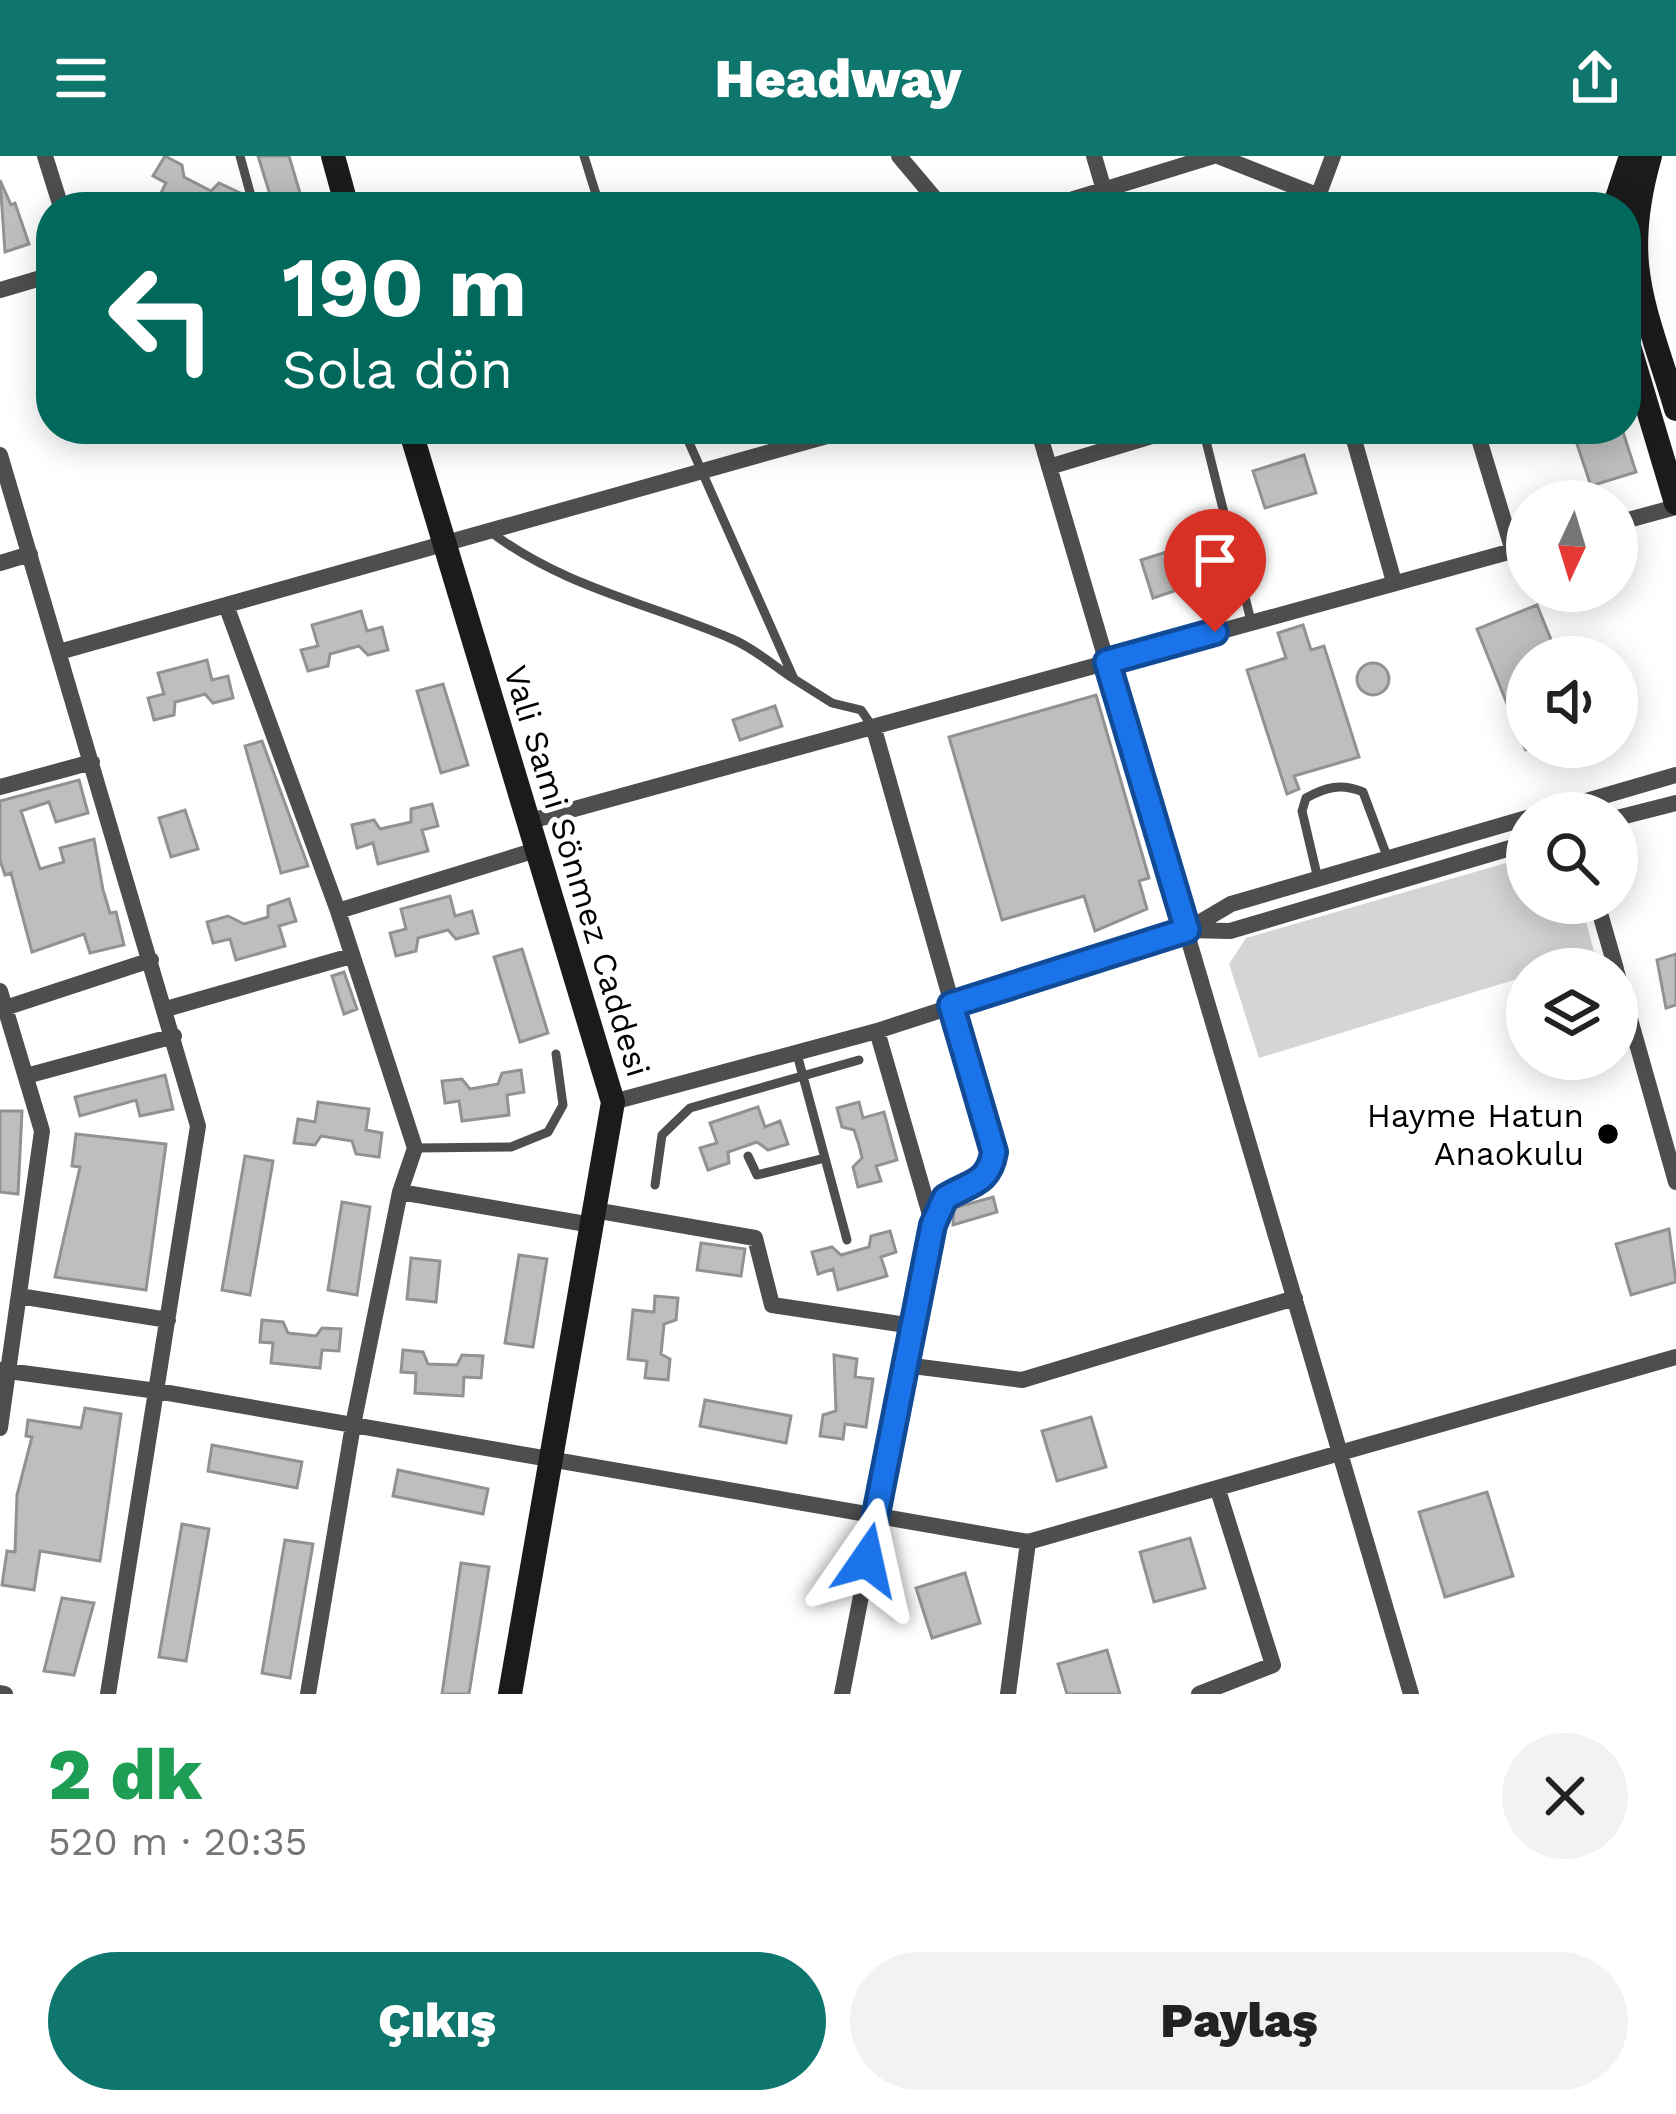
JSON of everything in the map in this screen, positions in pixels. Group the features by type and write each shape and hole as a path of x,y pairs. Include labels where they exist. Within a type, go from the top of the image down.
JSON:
{"main road":[{"path":"333,156 343,192"},
{"path":"1619,192 1631,156"},
{"path":"1641,192 1650,156"},
{"path":"1641,292 1676,409"},
{"path":"1641,387 1676,505"},
{"name":"Vali Sami Sönmez Caddesi","path":"414,444 614,1102 510,1694"}],"street":[{"path":"44,156 56,192"},
{"path":"899,156 929,192"},
{"path":"1094,156 1104,192"},
{"path":"1122,192 1215,156 1298,192"},
{"path":"1319,192 1333,156"},
{"path":"0,290 36,279"},
{"path":"58,652 796,444"},
{"path":"1042,444 1411,1694"},
{"path":"1049,467 1125,444"},
{"path":"1355,444 1394,582"},
{"path":"1482,444 1506,511"},
{"path":"0,455 198,1126 108,1694"},
{"path":"1638,517 1676,505"},
{"path":"527,822 1506,553"},
{"path":"0,563 30,554"},
{"path":"226,605 338,911 415,1148 400,1192 353,1425 308,1694"},
{"path":"842,1694 933,1225 945,1198 981,1181 992,1169 994,1152 874,729"},
{"path":"0,787 92,762"},
{"path":"1618,792 1676,775"},
{"path":"1638,813 1676,803"},
{"path":"614,1102 877,1030 1187,930 1231,904 1506,824"},
{"path":"338,911 536,850"},
{"path":"1187,930 1230,931 1506,850"},
{"path":"166,1010 351,956"},
{"path":"0,1428 4,1370 42,1131 3,1000 152,960"},
{"path":"877,1030 933,1225"},
{"path":"26,1076 174,1036"},
{"path":"1638,1046 1676,1182"},
{"path":"400,1192 755,1238 772,1305 913,1326"},
{"path":"19,1296 168,1319"},
{"path":"905,1365 1022,1379 1294,1298"},
{"path":"4,1370 157,1391 1028,1542 1676,1357"},
{"path":"1199,1694 1274,1666 1218,1490"},
{"path":"1008,1694 1028,1542"}],"lane":[{"path":"240,156 250,192"},
{"path":"584,156 595,192"},
{"path":"689,444 794,679"},
{"path":"1207,444 1251,622"},
{"path":"487,529 516,552 598,593 734,640 832,703 861,710 874,729"},
{"path":"1318,879 1302,811 1306,798 1324,788 1347,785 1363,792 1388,859"},
{"path":"796,1051 847,1240"},
{"path":"415,1148 511,1147 548,1132 563,1105 556,1054"},
{"path":"655,1186 662,1135 690,1108 859,1060"},
{"path":"748,1156 757,1175 825,1158"}],"shaded area":[{"path":"1506,863 1506,924 1587,924 1593,948 1506,948 1506,982 1259,1058 1229,964 1246,938"}],"building":[{"path":"165,156 182,165 184,177 211,191 219,183 238,192 162,192 166,183 153,176"},
{"path":"258,156 289,156 300,192 269,192"},
{"path":"0,180 11,205 15,203 29,244 5,252"},
{"path":"1577,444 1627,444 1636,472 1589,480"},
{"path":"1304,455 1316,493 1265,508 1253,471"},
{"path":"1192,544 1204,581 1153,598 1141,560"},
{"path":"361,611 367,631 382,627 388,650 368,655 359,646 330,654 328,666 308,671 301,650 318,646 312,625"},
{"path":"1520,612 1540,612 1550,636 1506,636 1506,701 1477,629"},
{"path":"1303,625 1311,650 1324,646 1359,757 1294,776 1299,789 1287,794 1247,670 1286,658 1278,633"},
{"path":"207,660 212,680 228,676 233,698 213,703 205,694 175,702 174,715 154,720 148,698 164,694 158,673"},
{"path":"1373,663 1384,668 1389,679 1384,690 1373,695 1362,690 1357,679 1362,668"},
{"path":"443,684 468,765 441,773 417,691"},
{"path":"1096,695 1149,878 1139,881 1147,909 1095,931 1084,896 1002,920 949,737"},
{"path":"775,706 782,726 740,740 733,720"},
{"path":"262,741 308,866 281,873 245,746"},
{"path":"79,780 88,813 56,822 49,802 21,811 40,869 64,862 60,848 94,839 103,890 110,913 116,912 124,945 90,953 84,934 32,952 11,873 5,875 0,860 0,801"},
{"path":"432,804 438,826 422,830 428,851 378,864 373,843 357,848 352,825 374,820 380,829 411,822 411,809"},
{"path":"185,810 198,849 171,857 159,818"},
{"path":"450,896 455,916 472,911 478,933 456,939 448,930 418,938 416,951 396,956 390,933 406,929 401,909"},
{"path":"289,899 296,921 279,926 285,946 236,960 230,939 213,943 207,922 228,916 244,924 268,917 268,906"},
{"path":"522,949 548,1033 520,1042 494,957"},
{"path":"1676,954 1676,1005 1666,1008 1657,960"},
{"path":"344,972 357,1009 344,1014 332,976"},
{"path":"521,1070 524,1092 507,1095 509,1115 462,1121 459,1101 445,1103 442,1081 462,1079 470,1089 498,1084 502,1073"},
{"path":"165,1075 173,1109 140,1116 136,1100 80,1116 75,1097"},
{"path":"318,1102 369,1109 366,1130 382,1133 379,1157 356,1154 352,1141 321,1136 315,1145 294,1143 298,1119 315,1122"},
{"path":"859,1102 863,1118 884,1112 897,1160 876,1166 881,1181 858,1187 853,1167 862,1158 859,1145 854,1130 842,1127 837,1108"},
{"path":"758,1107 765,1127 780,1121 788,1144 768,1150 757,1142 728,1152 729,1163 708,1170 700,1148 717,1143 710,1123"},
{"path":"0,1111 22,1111 18,1194 0,1192"},
{"path":"76,1134 166,1144 146,1290 55,1277 80,1167 72,1166"},
{"path":"245,1156 273,1161 250,1295 222,1290"},
{"path":"993,1197 997,1212 953,1225 954,1208"},
{"path":"342,1202 370,1207 357,1295 328,1290"},
{"path":"1669,1229 1676,1282 1631,1295 1616,1244"},
{"path":"890,1231 896,1252 881,1257 887,1276 838,1290 833,1269 818,1274 812,1252 832,1247 841,1255 869,1247 871,1236"},
{"path":"701,1243 745,1249 741,1276 697,1270"},
{"path":"519,1255 547,1259 533,1347 505,1343"},
{"path":"411,1258 440,1261 436,1302 407,1299"},
{"path":"655,1296 678,1298 676,1320 664,1324 661,1354 670,1359 668,1380 645,1378 647,1361 628,1359 633,1310 654,1312"},
{"path":"262,1320 283,1322 288,1333 316,1336 322,1328 341,1329 339,1351 322,1350 320,1368 271,1363 273,1343 260,1342"},
{"path":"403,1350 423,1352 428,1364 457,1365 462,1355 483,1356 481,1378 464,1377 463,1396 415,1393 416,1373 401,1372"},
{"path":"834,1355 857,1359 855,1377 873,1379 866,1427 845,1424 843,1439 820,1436 823,1415 836,1411"},
{"path":"705,1400 791,1416 786,1443 700,1426"},
{"path":"85,1408 121,1414 100,1561 40,1551 34,1590 2,1585 7,1551 15,1552 17,1495 32,1437 26,1436 28,1420 81,1428"},
{"path":"1091,1417 1106,1467 1057,1481 1042,1431"},
{"path":"212,1445 302,1462 297,1488 208,1471"},
{"path":"398,1470 488,1489 483,1514 393,1496"},
{"path":"1487,1492 1513,1576 1445,1597 1419,1512"},
{"path":"182,1524 209,1529 186,1661 159,1657"},
{"path":"1190,1538 1205,1588 1154,1602 1140,1552"},
{"path":"285,1540 313,1544 290,1678 262,1673"},
{"path":"461,1563 489,1567 469,1694 442,1694"},
{"path":"965,1573 980,1623 932,1638 916,1588"},
{"path":"62,1598 94,1603 74,1675 44,1671"},
{"path":"1107,1650 1120,1694 1067,1694 1058,1664"}],"place":[{"name":"Hayme Hatun Anaokulu","path":"1608,1134"}],"route":[{"path":"867,1560 933,1225 945,1198 981,1181 992,1169 994,1152 951,1005 1187,930 1107,662 1215,632"}]}
